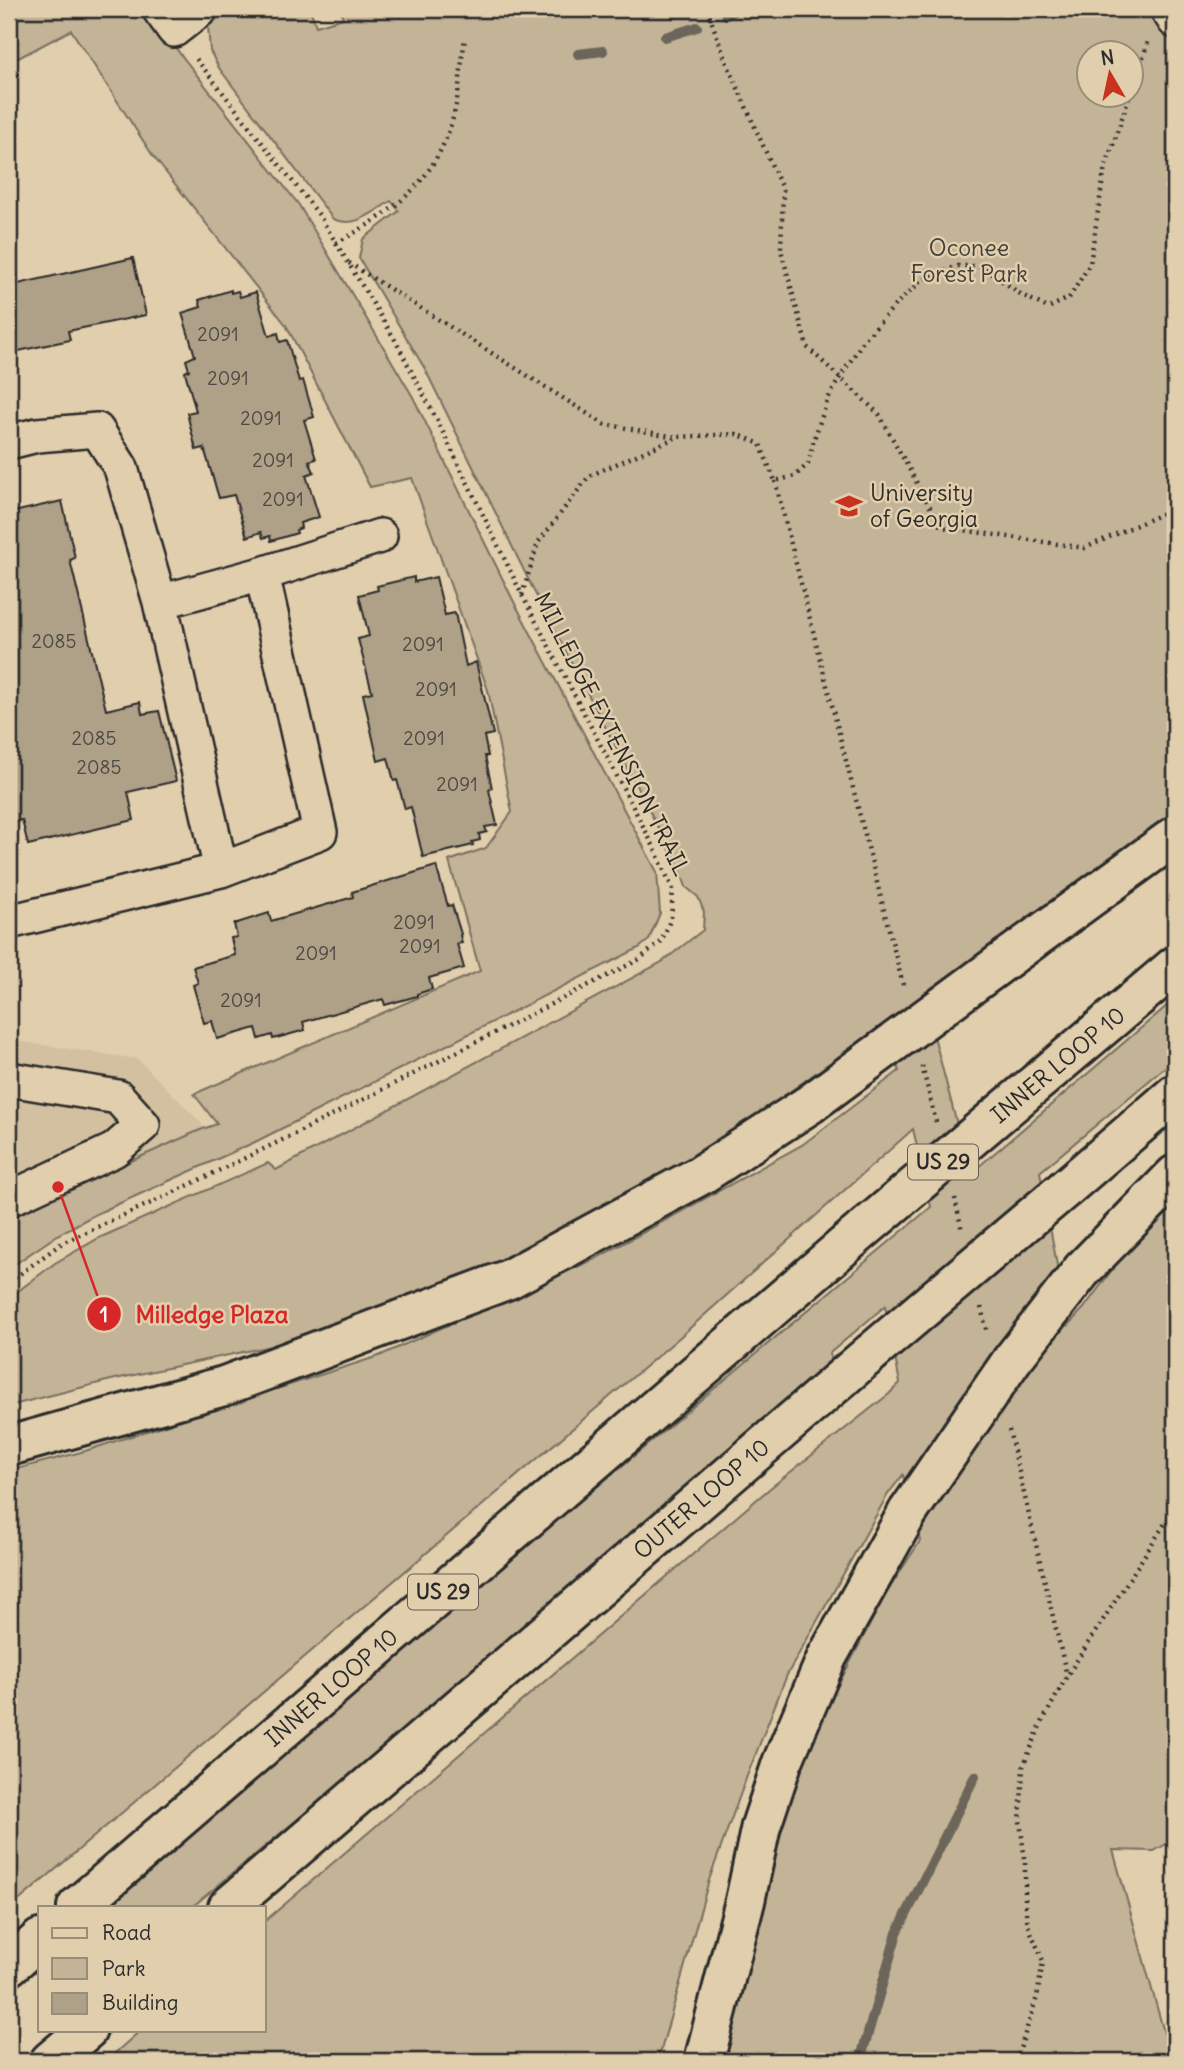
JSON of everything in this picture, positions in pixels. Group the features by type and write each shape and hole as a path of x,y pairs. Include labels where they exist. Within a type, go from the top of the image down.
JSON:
{"highway":[{"path":"9,1446 224,1386 509,1279 701,1175 810,1104 1175,836"},
{"name":"INNER LOOP 10","path":"78,1906 844,1246 1175,966"},
{"name":"OUTER LOOP 10","path":"229,1906 1175,1094"},
{"path":"704,2061 745,1901 761,1826 782,1763 827,1657 908,1512 1013,1360 1083,1269 1175,1175"},
{"path":"9,1966 38,1941"},
{"path":"50,2061 85,2032"}],"lane":[{"path":"167,20 201,9"},
{"path":"9,442 37,435 97,430 121,468 160,602 221,870"},
{"path":"160,602 262,574 380,536"},
{"path":"9,922 221,870 320,832 262,574"},
{"path":"9,1079 118,1097 143,1125 114,1150 9,1199"}],"path":[{"path":"707,9 726,61 783,191 781,250 807,347 879,414 941,527 1085,548 1175,508"},
{"name":"MILLEDGE EXTENSION TRAIL","path":"9,1282 62,1243 305,1129 638,960 661,942 671,918 673,890 654,846 522,595 394,338 318,215 167,20"},
{"path":"1146,61 1165,21"},
{"path":"336,243 394,209 418,185 440,151 455,110 465,39"},
{"path":"775,481 795,476 808,464 828,399 839,379 862,343 896,304 925,279 958,266 981,266 1021,295 1048,308 1069,298 1090,264 1104,172 1126,108"},
{"path":"348,262 604,424 676,437 737,434 760,444 775,481 904,989"},
{"path":"522,595 538,543 589,476 676,437"},
{"path":"920,1056 936,1123"},
{"path":"953,1190 966,1244"},
{"path":"978,1298 988,1338"},
{"path":"1007,1419 1067,1676"},
{"path":"1016,2061 1037,1997 1043,1961 1028,1925 1025,1906 1025,1862 1020,1821 1023,1767 1040,1726 1067,1676 1175,1508"}],"shaded area":[{"path":"9,1040 138,1059 201,1123 207,1137 9,1237"}],"green space":[{"path":"145,9 299,205 413,397 512,598 657,872 660,913 649,940 639,948 255,1142 96,1214 59,1234 9,1268 9,1216 217,1124 194,1094 480,971 449,861 486,848 512,812 488,690 412,478 370,487 286,325 153,156 71,30 9,63 9,11"},
{"name":"Oconee Forest Park","path":"231,9 310,9 316,26 343,18 340,9 1175,9 1175,813 923,994 970,1174 1175,999 1175,1059 1040,1172 1068,1325 1117,1263 1175,1200 1175,1839 1154,1851 1113,1850 1172,2061 710,2061 753,1900 798,1770 835,1691 887,1592 920,1541 903,1475 888,1494 787,1675 709,1880 658,2061 106,2061 139,2032 266,2032 266,1920 769,1489 900,1383 885,1306 830,1353 831,1361 310,1809 193,1906 110,1906 554,1523 931,1207 913,1129 681,1336 9,1909 9,1471 85,1451 379,1356 595,1259 802,1145 899,1071 884,1024 720,1142 625,1197 465,1279 290,1342 111,1380 9,1406 9,1298 55,1263 99,1238 268,1163 276,1170 662,962 703,930 704,912 698,897 686,887 680,869 536,595 425,369 359,258 363,239 399,211 391,201 356,221 341,222 333,219 219,68 210,51 208,26 215,18"}],"building":[{"path":"133,258 146,315 68,331 70,340 9,353 9,286"},
{"path":"231,290 231,293 238,291 240,297 256,292 269,336 278,333 280,342 287,340 299,381 303,380 314,417 304,420 316,459 309,461 314,472 306,475 319,517 300,523 301,528 296,530 297,533 271,541 270,536 263,538 261,532 247,537 234,495 219,498 204,448 196,450 187,413 196,411 185,372 189,370 186,360 195,356 182,313 201,307 199,300"},
{"path":"62,501 75,558 70,560 106,710 140,702 142,714 159,711 176,781 128,792 134,820 28,845 22,820 9,822 9,513"},
{"path":"414,577 414,582 436,577 445,615 455,613 466,666 476,662 493,734 484,736 492,788 489,790 497,825 485,827 487,832 479,834 480,840 472,842 473,845 423,857 411,807 405,809 388,758 378,761 363,694 372,692 358,639 369,636 359,595 378,590 377,586"},
{"path":"436,866 448,906 452,905 461,934 462,943 457,944 464,968 429,978 432,989 417,996 385,1005 383,999 303,1022 305,1030 273,1039 272,1035 259,1039 256,1028 217,1039 212,1021 204,1023 193,985 198,983 193,967 235,955 231,938 237,937 234,924 269,913 271,921 353,897 352,892"}],"waterway":[{"path":"726,15 738,9"},
{"path":"665,37 697,27"},
{"path":"578,54 603,51"},
{"path":"860,2061 897,1933 975,1776"}],"place":[{"name":"University of Georgia","path":"849,506"},
{"name":"Milledge Plaza","path":"58,1187"}]}
